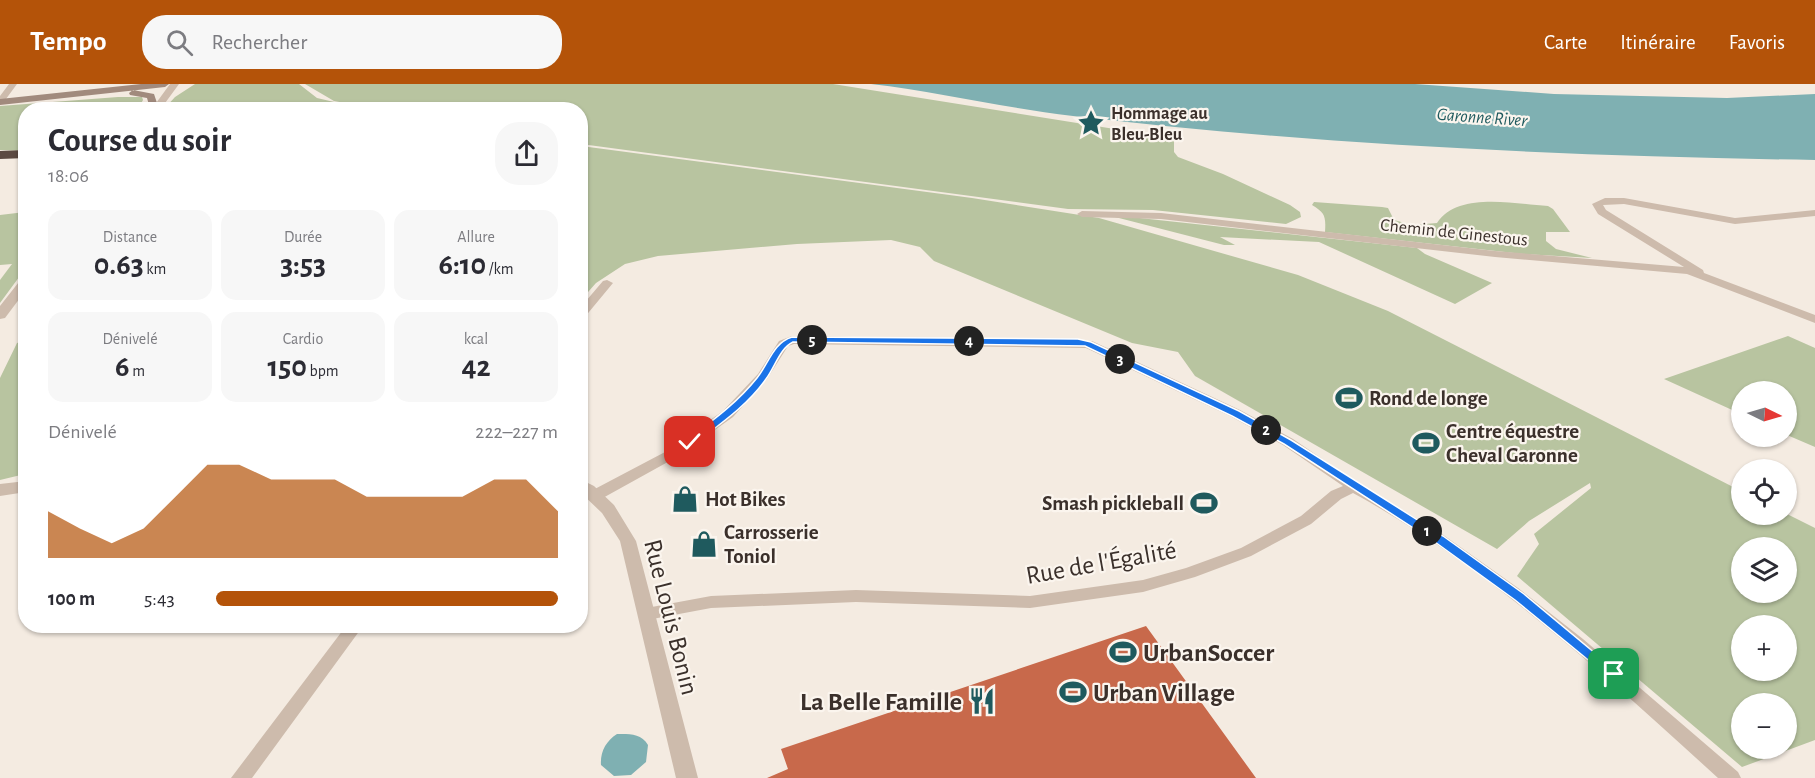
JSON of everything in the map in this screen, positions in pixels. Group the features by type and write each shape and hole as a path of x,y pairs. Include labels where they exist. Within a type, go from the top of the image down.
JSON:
{"highway":[{"path":"0,155 18,154"}],"main road":[{"path":"120,90 152,84"},
{"path":"0,102 164,84"},
{"path":"76,94 147,94 153,98 153,102"}],"street":[{"path":"0,102 13,84"},
{"path":"155,102 164,84"},
{"path":"169,94 175,84"},
{"path":"159,102 186,84"},
{"path":"1700,274 1688,264 1602,212 1596,204 1605,201 1624,201 1743,222 1815,213"},
{"name":"Chemin de Ginestous","path":"1082,214 1170,217 1700,274 1815,318"},
{"path":"588,307 607,284"},
{"path":"0,315 18,291"},
{"path":"596,495 669,455 728,414 763,376 783,344 792,340 1078,342 1088,344 1235,413 1288,442 1354,487 1382,501 1439,539 1537,611 1654,709 1731,778"},
{"path":"0,490 18,487"},
{"name":"Rue de l'Égalité","path":"647,614 711,602 856,596 1030,602 1122,590 1189,573 1228,560 1306,520 1336,495 1354,487"},
{"name":"Rue Louis Bonin","path":"588,490 617,518 628,541 687,778"},
{"path":"241,778 350,633"}],"green space":[{"path":"195,84 299,84 317,98 334,102 170,102"},
{"path":"305,84 833,84 1171,138 1174,140 1174,152 1178,157 1223,174 1290,205 1300,212 1301,217 1286,224 1153,210 1068,209 588,145 588,102 334,101"},
{"path":"118,97 142,97 143,100 142,102 52,102"},
{"path":"18,105 18,151 0,150 0,106"},
{"path":"588,147 972,198 1099,218 1298,275 1388,311 1731,486 1731,525 1797,525 1797,519 1815,528 1815,740 1797,747 1797,693 1731,693 1731,758 1517,576 1539,544 1534,534 1591,488 1590,483 1529,521 1497,549 1195,376 1178,352 1132,343 934,261 920,247 891,240 797,244 658,256 625,264 596,283 588,292"},
{"path":"1314,202 1388,208 1394,220 1412,225 1437,223 1446,213 1472,203 1503,202 1548,206 1553,209 1570,232 1546,232 1546,241 1556,249 1592,258 1523,254 1325,232 1324,216 1312,205"},
{"path":"18,213 18,279 0,303 0,280 12,264 0,265 0,215"},
{"path":"1115,217 1417,248 1425,254 1492,283 1455,304 1319,242 1220,237 1235,245 1224,245"},
{"path":"1788,336 1815,348 1815,447 1797,439 1797,381 1731,381 1731,409 1664,379"},
{"path":"17,343 18,476 0,480 0,378"},
{"path":"1733,759 1764,759 1742,767"}],"water":[{"name":"Garonne River","path":"871,84 1415,84 1554,94 1727,98 1815,94 1815,160 1536,152 1258,135 1073,116"},
{"path":"617,734 638,736 648,745 646,762 631,775 614,776 601,765 605,747"}],"building":[{"name":"Urban Village","path":"1146,626 1256,778 767,778 788,769 781,749"}],"place":[{"name":"Hommage au Bleu-Bleu","path":"1091,123"},
{"name":"Rond de longe","path":"1349,398"},
{"name":"Centre équestre Cheval Garonne","path":"1426,443"},
{"name":"Hot Bikes","path":"685,499"},
{"name":"Smash pickleball","path":"1204,503"},
{"name":"Carrosserie Toniol","path":"704,544"},
{"name":"UrbanSoccer","path":"1123,652"},
{"name":"Urban Village","path":"1073,692"},
{"name":"La Belle Famille","path":"982,701"}],"route":[{"path":"690,442 710,429 744,400 775,360 783,344 792,340 1078,342 1088,344 1235,413 1288,442 1354,487 1382,501 1439,539 1520,597 1614,674"}]}
